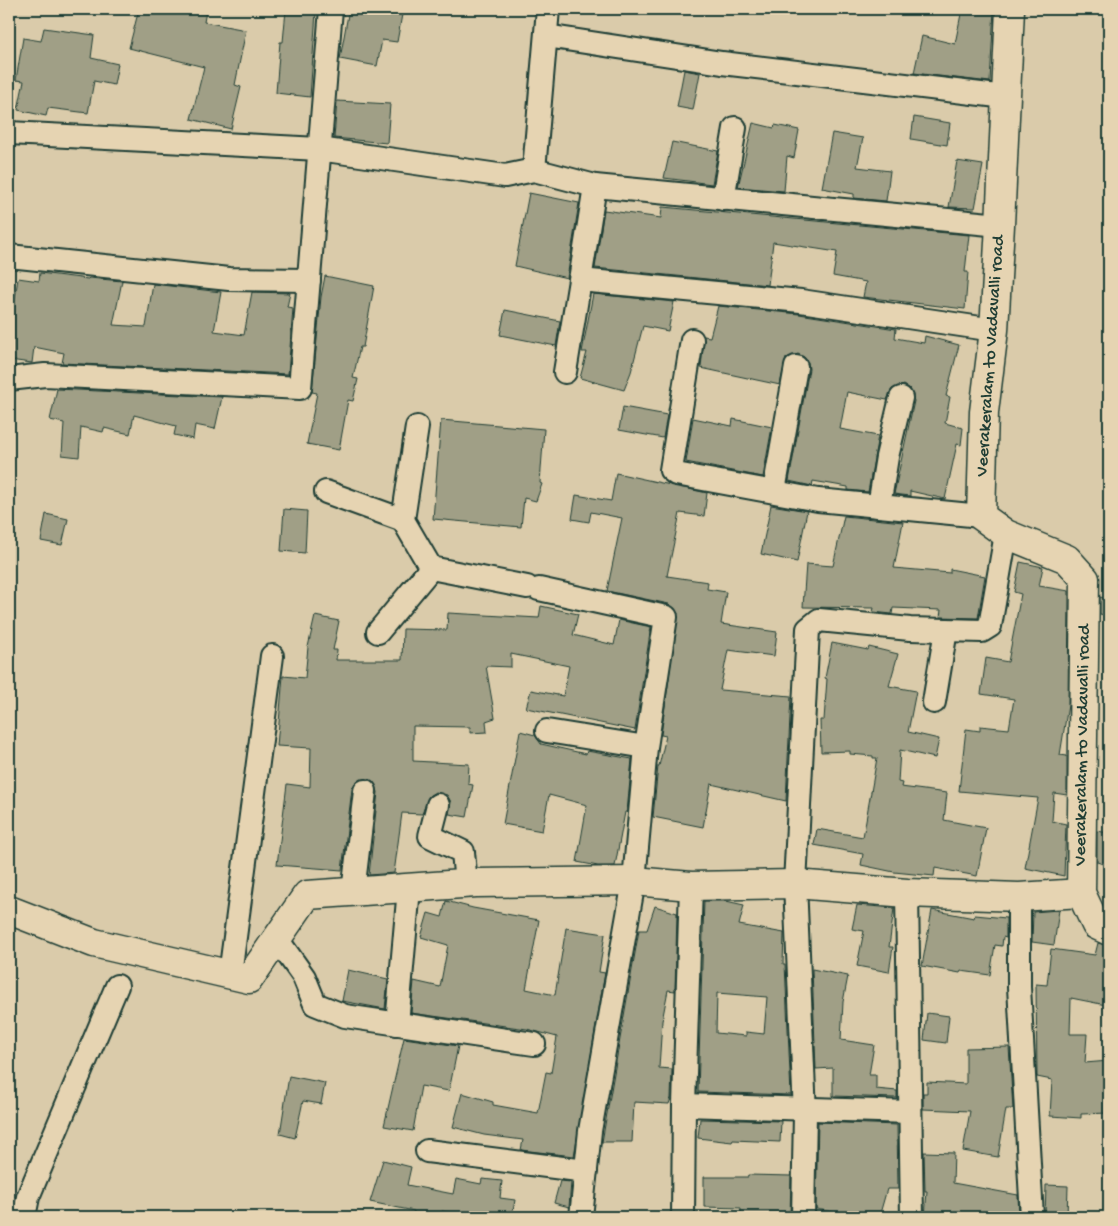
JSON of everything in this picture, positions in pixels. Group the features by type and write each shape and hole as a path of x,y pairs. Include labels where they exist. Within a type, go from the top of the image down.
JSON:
{"street":[{"path":"9,379 45,375 300,388 330,9"},
{"path":"534,170 548,9"},
{"name":"Veerakeralam to Vadavalli road","path":"1010,9 994,330 984,412 981,516 1006,534 1067,559 1085,579 1081,894 1096,925 1109,931"},
{"path":"546,36 722,63 1006,97"},
{"path":"723,199 736,128"},
{"path":"9,133 319,149 505,176 534,170 595,186 1000,225"},
{"path":"565,372 595,186"},
{"path":"9,256 230,279 309,280"},
{"path":"580,280 801,301 994,330"},
{"path":"692,340 672,470 676,474 818,500 981,516"},
{"path":"774,491 796,367"},
{"path":"879,506 887,456 900,398"},
{"path":"417,427 403,520 431,568 533,588 666,618 646,747 634,881 590,1131 581,1217"},
{"path":"326,492 403,520"},
{"path":"803,1217 805,1108 795,884 808,630 819,620 910,629 982,631 990,626 1006,534"},
{"path":"378,632 431,568"},
{"path":"934,702 946,630"},
{"path":"230,975 272,656"},
{"path":"547,731 646,747"},
{"path":"353,892 365,791"},
{"path":"438,805 430,836 463,852 466,884"},
{"path":"9,910 94,943 249,979 307,895 466,884 634,881 691,886 795,884 907,893 1019,897 1081,894"},
{"path":"683,1217 684,1105 691,886"},
{"path":"397,1024 409,888"},
{"path":"907,893 912,1217"},
{"path":"1019,897 1019,987 1032,1217"},
{"path":"277,939 304,977 315,1004 345,1016 534,1044"},
{"path":"24,1217 28,1197 117,986"},
{"path":"684,1105 910,1112"},
{"path":"427,1151 586,1171"}],"building":[{"path":"139,9 196,9 206,11 204,22 246,30 235,85 241,87 231,129 191,119 204,67 129,48"},
{"path":"349,9 403,9 397,42 382,40 377,66 340,59"},
{"path":"962,9 994,9 990,82 914,73 922,36 955,44"},
{"path":"286,10 316,12 310,97 276,93 280,42 283,42"},
{"path":"44,28 94,35 91,58 118,64 114,85 94,81 88,113 48,108 46,116 18,110 24,81 16,80 23,38 41,41"},
{"path":"684,70 700,73 693,110 677,107"},
{"path":"337,101 390,104 387,143 334,138"},
{"path":"914,117 950,123 947,145 911,139"},
{"path":"753,123 774,128 775,125 799,130 794,158 787,156 784,191 738,187"},
{"path":"832,133 863,138 857,167 890,171 886,201 854,198 854,194 822,188"},
{"path":"672,142 718,151 712,184 664,178"},
{"path":"957,161 983,165 975,208 949,207"},
{"path":"529,193 579,203 567,278 515,266"},
{"path":"662,207 969,235 965,272 968,272 965,309 863,297 866,282 833,276 837,252 773,242 768,285 595,268 604,210 661,218"},
{"path":"40,273 122,281 113,325 146,327 153,284 221,292 214,331 244,335 252,292 290,293 287,307 293,308 288,374 62,363 64,353 34,347 32,363 9,360 9,338 18,278 39,281"},
{"path":"325,276 374,286 363,347 360,347 353,378 358,379 353,401 348,400 339,450 307,444 317,393 312,392 321,297"},
{"path":"593,294 674,302 668,331 643,326 631,372 624,390 580,378 587,352 582,352"},
{"path":"718,306 799,314 896,329 895,338 924,343 925,336 959,345 946,396 950,397 945,423 963,428 961,445 957,444 945,499 910,491 910,496 894,494 914,401 910,389 904,385 892,389 887,400 847,392 840,429 878,436 868,492 848,490 848,487 813,481 812,486 789,481 809,369 808,362 798,354 786,358 780,385 701,368 704,336 710,337"},
{"path":"505,310 560,321 556,346 500,335"},
{"path":"57,389 222,397 215,429 195,425 193,439 174,435 176,426 134,415 130,434 104,428 103,432 81,427 79,457 62,455 64,423 50,420"},
{"path":"623,407 667,415 663,438 619,430"},
{"path":"693,418 732,426 733,419 772,427 763,477 686,462"},
{"path":"441,420 544,429 540,483 542,484 536,501 524,498 521,527 433,519"},
{"path":"616,473 707,493 704,516 680,513 667,576 708,582 707,589 726,592 721,624 777,632 774,656 728,650 720,690 791,696 786,801 711,784 703,827 653,817 658,766 666,736 661,735 678,613 669,604 607,591 622,518 591,512 589,522 572,519 576,495 611,501"},
{"path":"771,505 807,511 797,562 761,554"},
{"path":"284,509 307,511 305,553 281,551"},
{"path":"46,514 68,519 62,545 41,541"},
{"path":"844,516 903,522 894,568 950,573 950,569 985,576 978,618 940,617 941,610 893,608 892,614 873,612 874,608 803,607 806,564 833,566"},
{"path":"1020,562 1043,567 1039,586 1069,591 1068,705 1060,755 1067,756 1067,795 1054,793 1052,821 1066,824 1064,876 1025,868 1038,798 959,791 966,729 980,731 980,726 1009,729 1014,699 981,694 986,658 1008,662 1021,594 1014,592"},
{"path":"1100,597 1109,599 1109,616 1100,614"},
{"path":"541,606 578,614 573,635 614,645 619,620 651,627 635,730 526,708 531,690 563,696 569,666 511,654 511,667 486,666 495,718 486,721 487,732 470,733 470,727 413,726 413,761 469,764 468,784 473,785 467,817 449,814 451,802 447,795 435,792 429,796 422,814 402,813 394,873 369,875 378,792 373,781 360,779 352,789 342,870 277,865 287,784 310,787 311,748 277,746 283,676 305,678 308,647 315,616 339,621 333,650 337,650 336,660 402,660 403,629 447,630 448,613 539,618"},
{"path":"832,643 868,650 869,647 898,654 889,686 916,691 908,732 939,739 935,758 900,750 898,782 902,783 901,787 947,793 944,820 986,828 977,876 935,868 934,876 894,872 861,865 863,854 814,845 817,829 863,837 877,758 850,754 850,751 821,752 820,720 824,720 827,679 825,678"},
{"path":"520,731 535,735 541,744 586,754 587,751 632,759 627,812 625,812 615,866 598,866 577,862 587,805 549,795 542,831 503,824"},
{"path":"1097,831 1109,833 1109,866 1097,862"},
{"path":"446,901 539,920 526,989 555,995 566,928 605,934 599,972 605,973 574,1156 521,1150 523,1140 484,1135 453,1127 462,1093 493,1102 493,1105 538,1113 546,1072 551,1073 557,1037 527,1029 411,1013 414,981 440,987 448,945 421,937 428,913 442,917"},
{"path":"704,901 726,901 744,905 739,925 784,933 783,964 785,964 791,1095 698,1092","holes":["717,993 767,997 764,1034 746,1032 746,1036 716,1033"]},
{"path":"857,905 894,908 889,947 893,947 889,972 857,966 864,931 852,929"},
{"path":"655,906 677,913 675,991 668,990 662,1021 659,1068 672,1069 671,1098 669,1104 634,1102 632,1142 602,1142 639,930 647,930"},
{"path":"932,910 974,918 975,915 1006,918 1006,938 1003,937 1002,946 995,945 990,975 961,971 960,973 922,966"},
{"path":"1059,910 1054,945 1032,942 1033,912"},
{"path":"1098,943 1109,946 1109,988 1106,1005 1071,998 1070,1034 1087,1034 1085,1063 1109,1061 1109,1113 1081,1114 1081,1118 1050,1116 1052,1080 1037,1077 1036,984 1047,985 1051,949 1095,955"},
{"path":"812,969 848,976 843,1002 841,1040 874,1045 869,1075 876,1075 876,1089 897,1091 897,1098 833,1096 833,1068 816,1069"},
{"path":"348,970 388,979 385,1009 342,1001"},
{"path":"927,1013 949,1016 946,1043 924,1040"},
{"path":"404,1038 458,1046 449,1091 421,1086 413,1131 384,1126"},
{"path":"1009,1047 1013,1109 1006,1109 998,1157 963,1151 970,1111 923,1109 923,1093 927,1093 927,1082 966,1084 966,1048"},
{"path":"289,1076 325,1083 321,1104 303,1101 295,1138 280,1134"},
{"path":"700,1119 781,1121 780,1142 733,1140 732,1142 698,1138"},
{"path":"818,1122 897,1125 898,1189 887,1189 879,1217 832,1217 833,1212 816,1209"},
{"path":"924,1152 954,1153 953,1183 1018,1195 1019,1217 925,1217 927,1191 925,1191"},
{"path":"383,1160 411,1167 407,1185 453,1194 456,1179 481,1184 482,1179 502,1181 500,1198 515,1200 512,1217 474,1213 472,1217 442,1211 441,1217 413,1217 414,1211 370,1202"},
{"path":"748,1175 791,1176 790,1217 741,1217 741,1208 704,1207 704,1177 748,1177"},
{"path":"560,1181 571,1182 569,1207 554,1203"},
{"path":"1046,1185 1068,1186 1067,1217 1045,1217"}]}
